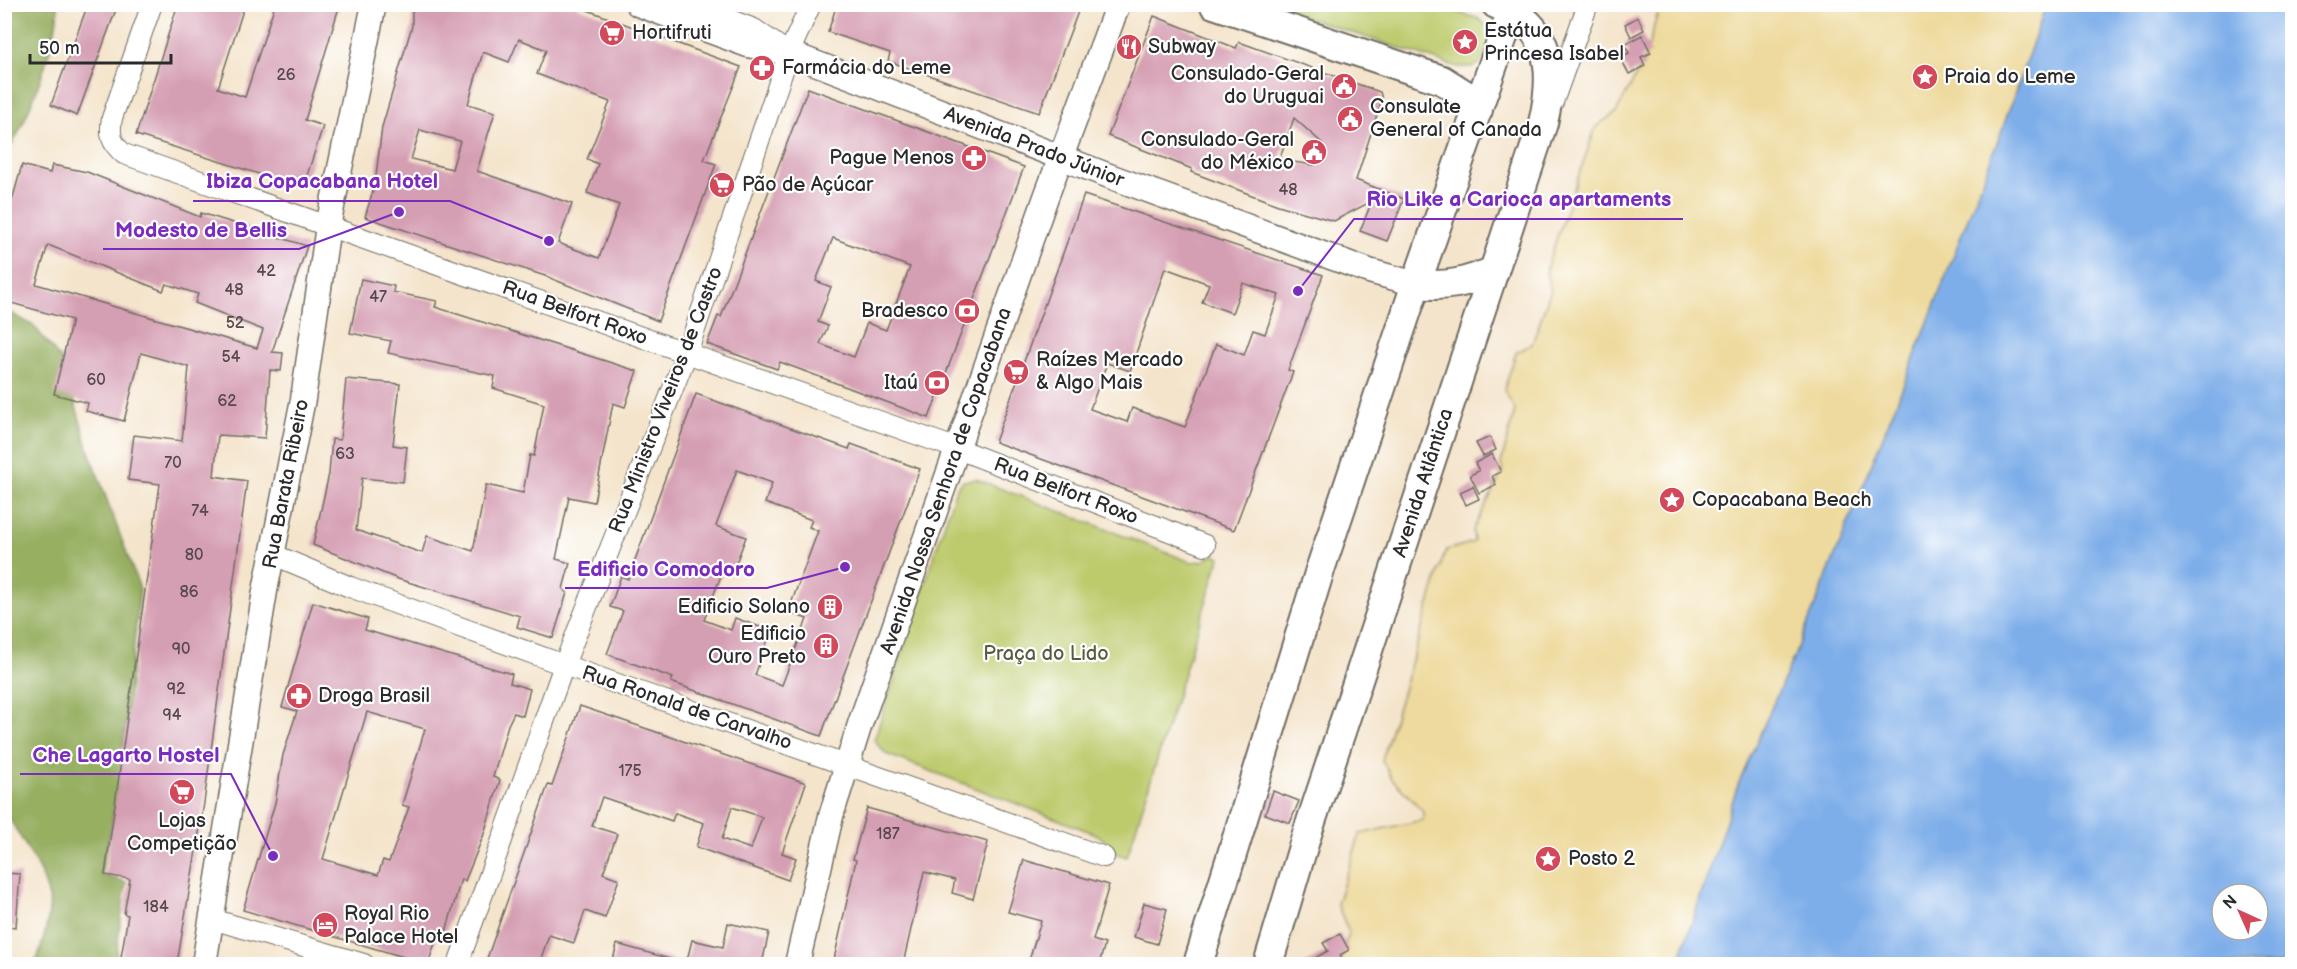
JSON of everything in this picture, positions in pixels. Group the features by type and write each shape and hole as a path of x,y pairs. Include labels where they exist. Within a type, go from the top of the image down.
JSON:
{"highway":[{"path":"1214,4 1442,80 1469,97 1478,110"},
{"path":"1198,964 1320,570 1416,284 1478,110 1508,7 1529,24 1544,50 1551,81 1543,123"},
{"name":"Avenida Atlântica","path":"1268,964 1305,837 1543,123"},
{"path":"1416,284 1443,287 1466,282 1494,271"}],"main road":[{"name":"Rua Barata Ribeiro","path":"204,964 272,554 303,399 328,226 374,4"},
{"name":"Avenida Prado Júnior","path":"638,4 748,45 789,53 1061,158 1369,271 1416,284"},
{"name":"Avenida Nossa Senhora de Copacabana","path":"797,964 831,816 847,764 1061,158 1118,4"}],"street":[{"name":"Rua Belfort Roxo","path":"152,4 112,118 110,135 115,146 124,154 958,449 1205,544"},
{"name":"Avenida Prado Júnior","path":"689,4 754,29 789,53"},
{"name":"Rua Ministro Viveiros de Castro","path":"458,964 564,666 687,353 789,53 811,4"},
{"name":"Avenida Atlântica","path":"1543,123 1561,84 1588,4"},
{"name":"Rua Ronald de Carvalho","path":"272,554 350,587 564,666 847,764 1104,857"},
{"path":"212,919 364,964"}],"green space":[{"path":"5,4 58,5 57,20 47,60 22,125 5,155"},
{"path":"1268,5 1435,5 1479,19 1489,28 1492,37 1480,64 1472,67 1457,67"},
{"path":"4,309 34,326 63,362 90,454 140,589 118,791 101,875 126,882 115,964 35,964 47,922 49,897 36,864 5,811"},
{"name":"Praça do Lido","path":"976,479 1191,562 1203,561 1213,554 1220,557 1127,857 1114,853 1110,844 1096,834 886,754 874,740 956,489 963,481"}],"sand":[{"name":"Copacabana Beach","path":"1660,5 2046,5 2002,130 1906,379 1802,638 1738,785 1678,964 1340,964 1349,932 1337,904 1360,834 1423,820 1423,811 1392,779 1382,760 1443,558 1447,550 1474,542 1473,530 1503,471 1501,464 1515,410 1504,390 1516,353 1532,344 1551,290 1546,273 1548,263 1595,129 1616,113 1645,59"}],"water":[{"path":"2046,5 2292,5 2292,964 1678,964 1738,785 1802,638 1906,379 2002,130"}],"building":[{"path":"88,4 118,4 77,116 51,105"},
{"path":"178,4 245,4 218,88 245,97 275,4 340,4 305,120 323,126 303,188 136,135"},
{"path":"412,4 571,4 741,67 704,160 716,164 658,321 545,276 365,217 375,184 382,127 412,26","holes":["519,39 546,50 537,74 610,102 587,159 598,164 587,193 619,205 599,258 558,243 572,204 477,171 495,112 468,104 483,52 509,62","420,130 460,141 452,169 411,159"]},
{"path":"837,4 1081,4 1039,113 888,61 890,53 828,32"},
{"path":"1154,16 1236,48 1239,42 1380,92 1382,99 1356,180 1404,199 1387,241 1360,231 1372,201 1334,221 1278,205 1191,172 1192,169 1108,136","holes":["1294,118 1322,143 1314,165 1279,160"]},
{"path":"1638,17 1644,30 1631,37 1625,24"},
{"path":"1642,35 1651,53 1641,57 1645,66 1629,74 1620,57 1629,53 1625,44"},
{"path":"808,88 1024,167 929,418 780,362 777,369 707,344 718,316 721,317","holes":["833,238 910,267 886,330 867,323 854,357 820,344 828,326 818,322 831,287 816,281"]},
{"path":"22,165 50,173 52,165 87,172 200,217 201,213 307,246 272,352 283,353 281,371 270,370 265,438 218,435 214,476 247,481 204,803 177,964 120,964 128,915 124,914 130,879 105,875 160,484 128,480 134,435 182,441 189,367 141,353 124,421 86,411 88,403 54,394 72,320 4,301 4,206 10,208","holes":["48,245 163,291 166,284 198,294 195,303 263,330 257,348 36,284"]},
{"path":"1084,195 1323,275 1288,370 1293,372 1234,530 995,442","holes":["1165,268 1209,284 1202,302 1232,313 1243,283 1279,295 1265,334 1253,330 1244,355 1216,344 1185,427 1132,408 1127,422 1090,409 1107,363 1130,371"]},
{"path":"361,279 394,286 393,292 437,301 435,307 637,371 625,407 613,403 594,502 569,497 556,559 570,563 563,589 567,593 553,638 517,627 520,616 398,579 313,545 329,474 332,439 340,440 346,379 400,384 393,445 407,447 403,482 362,478 356,530 422,553 427,536 473,551 486,485 523,493 530,455 534,456 544,404 493,388 495,376 388,353 391,341 350,333"},
{"path":"696,394 849,449 851,444 920,469 821,736 671,682 673,678 607,654 623,611 610,607 621,576 628,579","holes":["737,470 772,483 765,503 812,520 809,527 818,531 788,612 807,619 782,685 755,675 771,631 735,618 731,630 704,620 724,568 733,571 746,537 716,526"]},
{"path":"1490,437 1496,450 1483,456 1476,443"},
{"path":"1492,454 1501,472 1492,476 1496,485 1479,493 1470,475 1479,471 1475,463"},
{"path":"1473,486 1479,499 1466,505 1460,492"},
{"path":"313,602 368,619 365,630 512,674 510,683 530,689 523,716 514,713 508,725 493,777 500,780 484,834 465,881 461,879 444,939 437,937 428,964 243,910 275,803 283,755 297,711 282,707","holes":["367,712 425,729 402,805 409,807 389,862 383,860 378,875 323,859"]},
{"path":"580,706 806,783 782,853 796,858 788,880 696,847 704,823 675,813 672,821 602,797 592,826 617,834 603,873 619,879 605,918 585,911 574,943 549,935 539,964 485,964 548,785 552,786","holes":["732,807 762,817 751,849 722,839"]},
{"path":"1273,791 1299,801 1290,823 1265,814"},
{"path":"867,808 988,842 973,899 952,893 955,880 924,872 903,964 833,964 856,860 853,859"},
{"path":"1024,860 1109,885 1093,940 1105,944 1099,964 1028,964 1041,921 1008,912"},
{"path":"4,873 20,874 16,927 4,926"},
{"path":"1144,903 1167,909 1157,944 1134,937"},
{"path":"728,923 769,932 762,964 686,964 692,940 723,947"},
{"path":"1340,934 1349,950 1340,955 1345,964 1304,964 1328,951 1323,943"},
{"path":"617,944 674,960 673,964 612,964"}],"place":[{"name":"Hortifruti","path":"612,33"},
{"name":"Estátua Princesa Isabel","path":"1465,42"},
{"name":"Subway","path":"1129,47"},
{"name":"Farmácia do Leme","path":"762,68"},
{"name":"Praia do Leme","path":"1925,77"},
{"name":"Consulado-Geral do Uruguai","path":"1344,86"},
{"name":"Consulate General of Canada","path":"1350,119"},
{"name":"Consulado-Geral do México","path":"1314,152"},
{"name":"Pague Menos","path":"974,158"},
{"name":"Pão de Açúcar","path":"722,185"},
{"name":"Modesto de Bellis","path":"399,212"},
{"name":"Ibiza Copacabana Hotel","path":"549,241"},
{"name":"Rio Like a Carioca apartaments","path":"1298,291"},
{"name":"Bradesco","path":"967,311"},
{"name":"Raízes Mercado & Algo Mais","path":"1016,372"},
{"name":"Itaú","path":"937,383"},
{"name":"Copacabana Beach","path":"1672,500"},
{"name":"Edificio Comodoro","path":"845,567"},
{"name":"Edificio Solano","path":"830,607"},
{"name":"Edificio Ouro Preto","path":"826,646"},
{"name":"Droga Brasil","path":"299,696"},
{"name":"Lojas Competição","path":"182,792"},
{"name":"Che Lagarto Hostel","path":"273,856"},
{"name":"Posto 2","path":"1548,859"},
{"name":"Royal Rio Palace Hotel","path":"325,925"}]}
